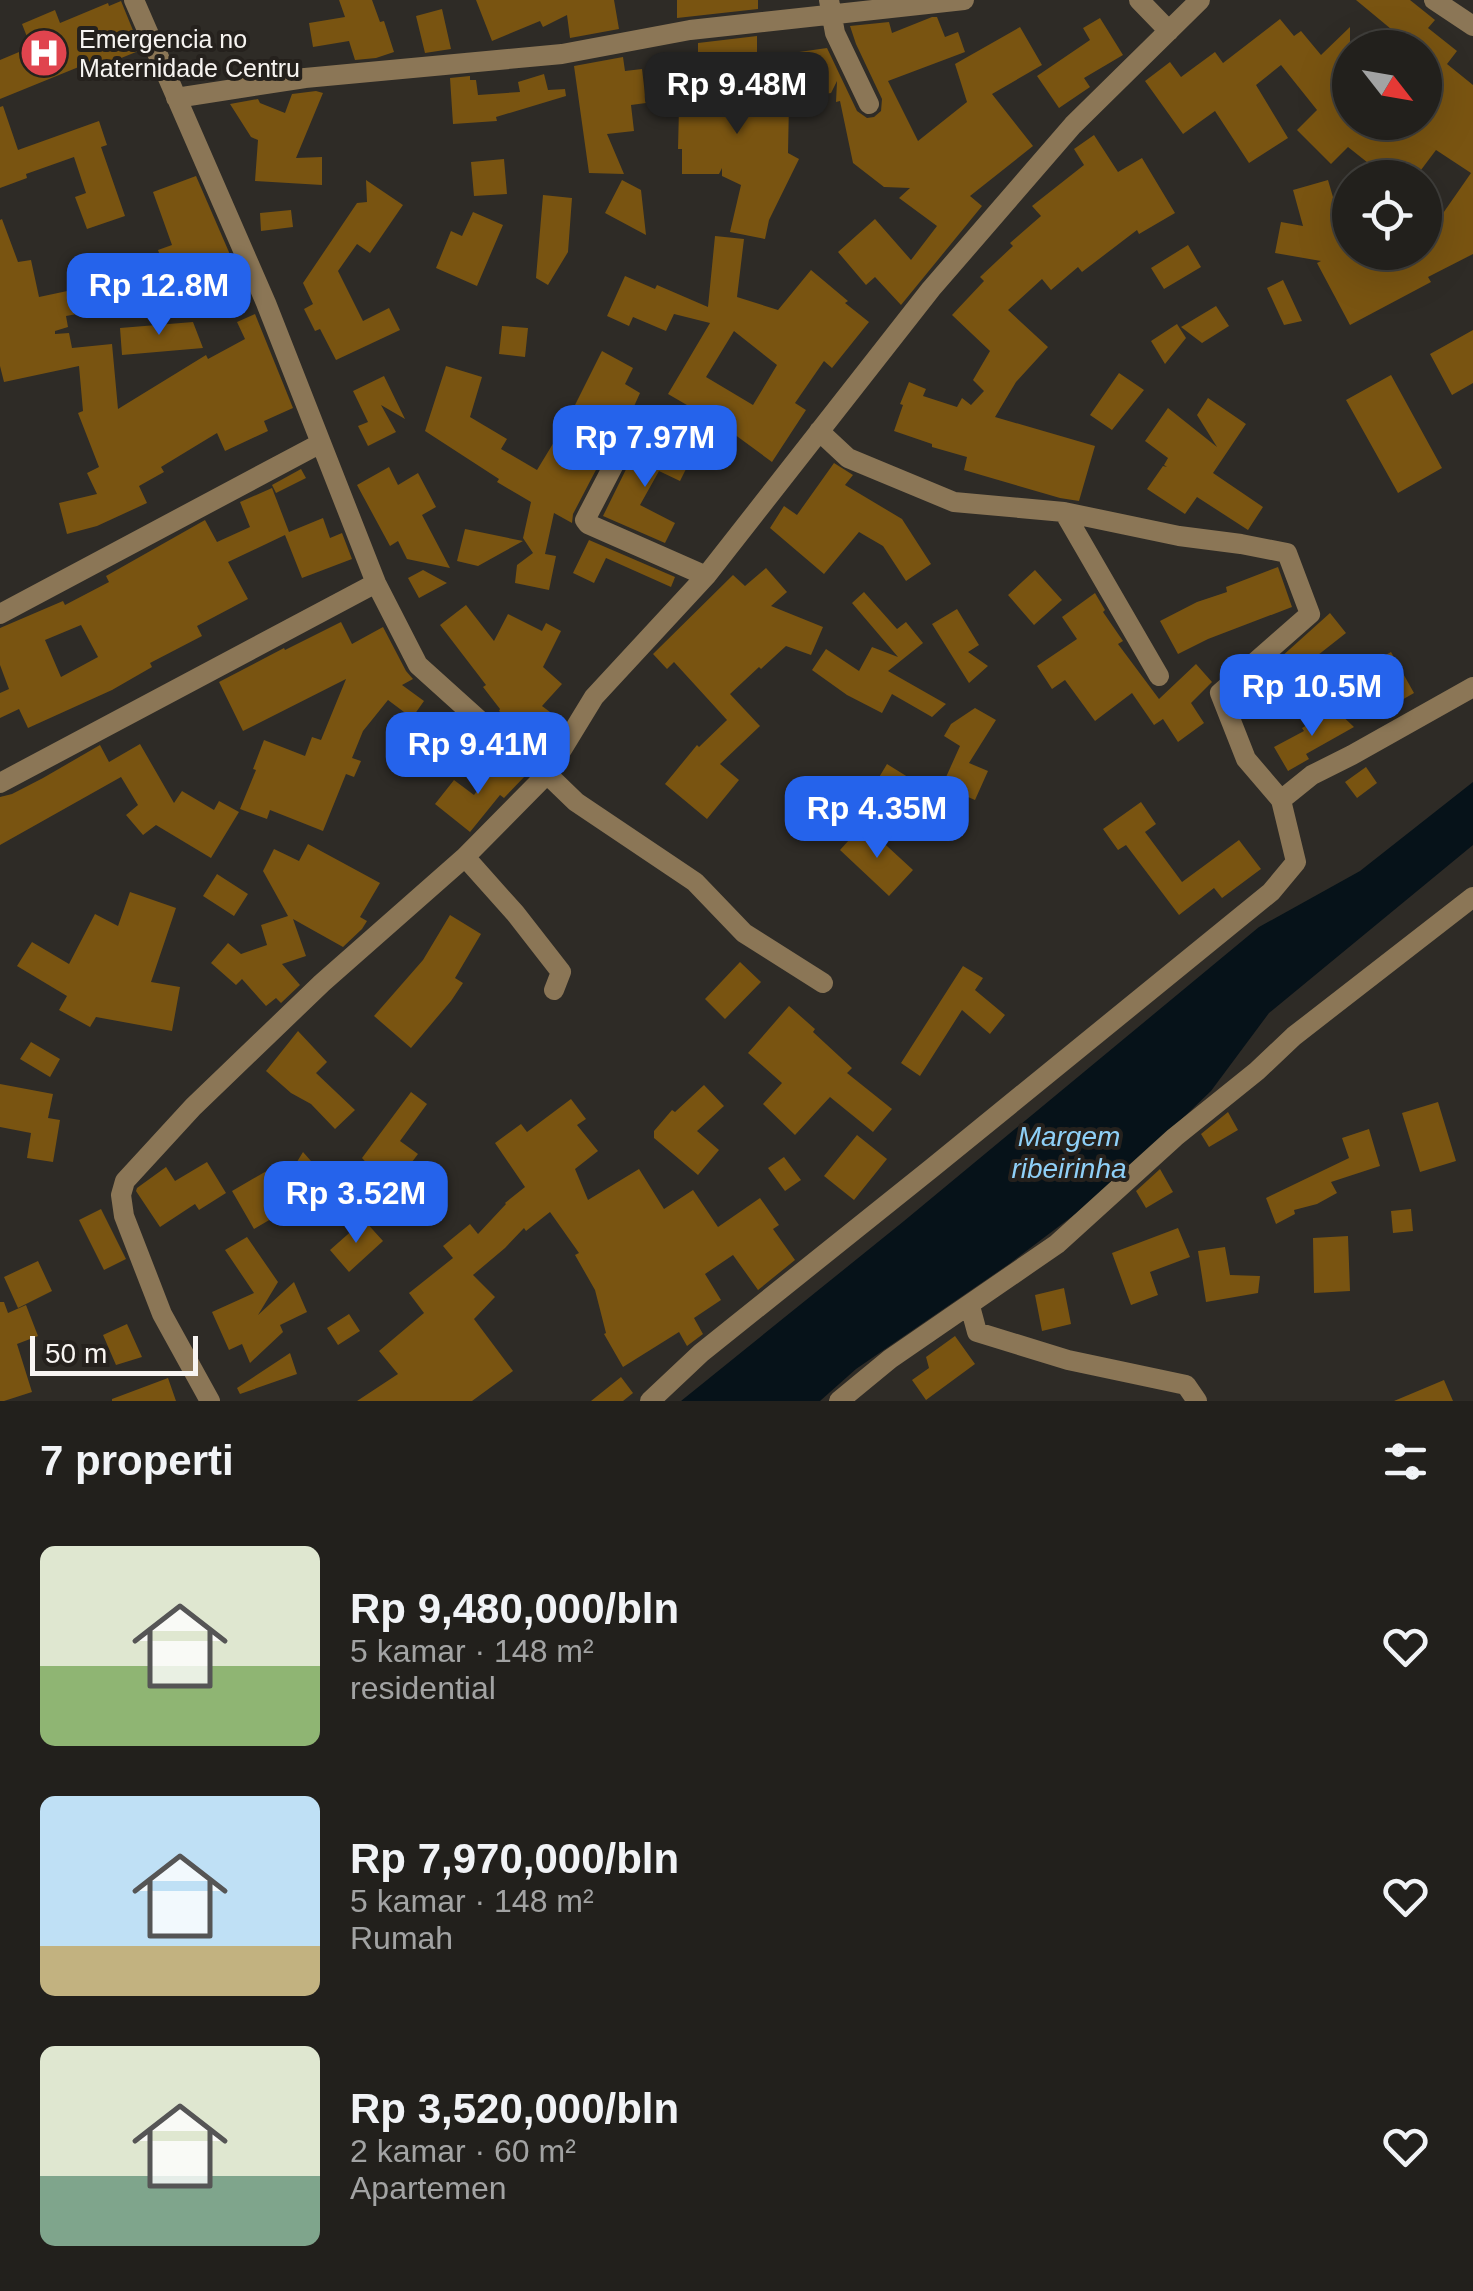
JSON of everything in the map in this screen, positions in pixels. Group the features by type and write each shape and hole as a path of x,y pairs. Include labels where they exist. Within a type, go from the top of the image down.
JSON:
{"street":[{"path":"134,0 272,319 376,583 418,665 576,802 694,882 744,933 824,983"},
{"path":"176,98 304,78 562,54 830,7 964,0"},
{"path":"1139,0 1169,30"},
{"path":"210,1401 162,1314 130,1232 121,1195 125,1181 193,1107 322,983 465,857 547,774 594,697 706,576 931,289 1073,125 1200,0"},
{"path":"1434,0 1473,26"},
{"path":"830,7 834,34 870,104"},
{"path":"650,1401 701,1353 1271,892 1296,862 1281,800 1246,759 1220,692 1310,614 1287,553 1064,512 954,502 848,458 820,431"},
{"path":"0,614 320,443"},
{"path":"622,447 584,520 706,576"},
{"path":"1064,512 1158,676"},
{"path":"0,783 376,583"},
{"path":"1281,800 1312,775 1473,687"},
{"path":"465,857 515,912 561,972 554,990"},
{"path":"839,1401 890,1359 1057,1244 1174,1137 1294,1036 1473,897"},
{"path":"970,1306 977,1332 1068,1360 1186,1385 1197,1401"}],"water":[{"name":"Margem ribeirinha","path":"1473,782 1473,845 1269,1013 1211,1091 1111,1187 1009,1264 856,1369 820,1401 681,1401 1259,927 1360,871"}],"building":[{"path":"339,0 372,0 394,52 355,60 349,41 313,47 309,23 345,17"},
{"path":"476,0 614,0 619,29 570,38 567,15 543,27 540,21 492,41"},
{"path":"677,0 758,0 758,9 677,18"},
{"path":"1356,0 1410,0 1435,20 1428,28 1431,30 1392,30"},
{"path":"121,1 141,50 89,71 86,64 0,99 0,60 31,47 22,24 55,10 60,23"},
{"path":"442,9 451,49 425,53 416,16"},
{"path":"937,17 945,37 958,32 965,52 888,81 918,141 967,102 955,64 1020,27 1042,65 992,94 1033,146 970,196 982,206 901,305 875,277 866,285 838,252 875,219 911,260 937,226 899,198 910,188 884,187 853,163 840,101 836,102 837,81 831,93 791,99 785,54 827,48 857,111 867,118 874,117 881,111 882,99 850,26 889,22 892,33"},
{"path":"1100,18 1123,55 1084,78 1090,87 1059,108 1037,76 1090,40 1083,28"},
{"path":"1280,19 1294,36 1301,31 1321,55 1332,44 1332,140 1442,140 1442,39 1457,51 1447,64 1473,85 1473,254 1442,270 1442,215 1471,173 1436,150 1428,160 1364,160 1348,147 1331,164 1297,130 1317,110 1281,65 1256,85 1288,138 1249,163 1215,111 1183,134 1145,81 1170,62 1181,77 1215,52 1223,63"},
{"path":"757,36 757,53 735,52 735,102 789,102 788,153 799,159 769,220 765,239 730,232 741,185 722,176 722,168 719,174 682,174 682,149 678,149 679,108 698,108 698,43"},
{"path":"623,57 625,71 642,69 646,103 631,105 634,131 607,134 624,174 589,173 574,66"},
{"path":"544,74 548,90 565,89 566,96 496,117 497,121 453,124 450,78 470,76 470,80 476,80 478,95 520,92 518,82"},
{"path":"323,93 296,158 322,157 322,185 255,181 258,140 251,137 230,104 258,99 285,113 292,94"},
{"path":"3,106 18,150 99,121 107,145 101,147 125,216 87,229 75,197 86,193 74,157 0,188"},
{"path":"1094,135 1118,172 1142,158 1175,213 1139,234 1137,230 1082,272 1078,267 1051,290 1042,279 1008,310 1048,347 1016,382 995,417 1095,446 1079,501 964,470 967,457 894,431 909,382 926,389 923,396 957,407 962,398 971,405 984,391 973,380 990,351 952,315 984,281 980,277 1013,246 1010,243 1041,216 1032,206 1084,165 1074,149"},
{"path":"504,159 507,194 474,196 471,162"},
{"path":"196,176 235,266 231,268 234,275 188,291 185,284 171,289 158,250 172,245 153,192"},
{"path":"366,180 403,205 370,253 357,244 338,271 363,321 389,308 400,330 336,360 304,309 313,304 303,283 357,203 367,202"},
{"path":"622,180 641,190 646,235 605,213"},
{"path":"1328,180 1332,194 1332,270 1442,270 1428,277 1431,282 1350,325 1317,263 1321,261 1275,253 1281,222 1303,226 1293,190"},
{"path":"543,195 572,198 568,252 548,285 536,278"},
{"path":"291,210 293,227 261,231 260,213"},
{"path":"473,212 503,225 477,286 436,268 451,231 462,236"},
{"path":"2,219 18,262 31,260 39,297 72,290 77,314 66,316 68,327 55,334 69,333 72,348 112,344 118,409 206,355 208,359 245,339 237,322 255,314 293,408 264,421 268,431 225,451 217,433 161,467 164,472 139,486 147,503 97,526 67,534 59,503 97,494 87,473 99,467 78,413 83,411 79,366 4,382 0,366"},
{"path":"715,236 744,239 737,297 778,310 811,270 869,322 832,368 824,361 795,403 806,410 772,462 723,426 668,394 710,323 674,314 666,331 633,317 629,326 607,316 625,276 708,307","holes":["734,331 777,365 753,405 706,377"]},
{"path":"1188,245 1201,267 1164,289 1151,268"},
{"path":"1283,280 1302,321 1284,325 1267,288"},
{"path":"1216,306 1229,326 1202,343 1181,327"},
{"path":"193,322 203,348 122,355 120,328"},
{"path":"1177,324 1186,338 1165,364 1151,341"},
{"path":"502,326 528,328 525,357 499,354"},
{"path":"1473,330 1473,383 1452,395 1430,354"},
{"path":"602,351 633,368 625,384 640,393 622,433 611,441 572,523 554,513 545,554 556,556 549,590 515,583 517,565 533,553 523,538 531,502 425,431 446,366 482,377 470,417 507,439 501,449 537,470"},
{"path":"1119,373 1144,390 1112,430 1090,415"},
{"path":"1391,375 1442,468 1398,493 1346,400"},
{"path":"384,376 405,419 381,405 396,432 368,446 358,426 368,422 353,391"},
{"path":"1208,398 1246,424 1213,473 1263,507 1248,530 1197,497 1185,514 1147,489 1163,466 1167,467 1164,465 1168,458 1145,441 1168,408 1217,447 1197,415"},
{"path":"642,437 690,461 680,481 659,471 640,505 675,523 665,543 603,516"},
{"path":"834,463 853,475 845,485 902,519 931,564 906,581 883,546 859,532 824,574 770,528 784,506 797,515"},
{"path":"389,467 398,485 418,473 436,507 422,515 450,568 407,559 398,541 390,546 357,485"},
{"path":"301,469 306,478 276,493 272,485"},
{"path":"272,488 289,532 323,518 330,538 342,533 352,559 302,578 285,535 228,562 248,599 197,626 202,636 150,663 152,667 112,690 28,728 19,709 0,718 0,693 9,689 0,665 0,628 63,601 65,605 109,582 106,576 205,520 217,542 250,527 240,502","holes":["81,625 98,657 61,677 45,640"]},
{"path":"465,529 523,541 478,566 457,561"},
{"path":"589,540 675,577 671,587 606,558 594,583 573,573"},
{"path":"1278,567 1292,607 1178,654 1160,621 1227,592 1226,587"},
{"path":"766,568 787,592 771,606 823,627 811,655 786,646 730,694 760,726 720,764 739,780 707,819 665,784 697,745 727,720 674,662 667,669 653,654 733,575 745,586"},
{"path":"423,570 447,583 419,598 408,578"},
{"path":"1035,570 1062,600 1034,625 1008,595"},
{"path":"864,592 897,629 906,622 923,643 888,671 946,704 932,717 892,694 882,713 812,670 826,649 859,671 872,647 898,657 852,603"},
{"path":"1095,593 1123,641 1118,644 1159,699 1196,664 1212,682 1191,703 1204,723 1178,742 1163,719 1154,725 1132,693 1095,721 1065,680 1052,689 1037,666 1077,639 1062,617"},
{"path":"466,605 494,641 508,614 542,631 546,623 561,631 543,667 562,684 542,706 550,712 532,736 499,711 483,687 486,685 440,625"},
{"path":"957,609 979,645 968,652 988,666 969,683 932,624"},
{"path":"1330,613 1346,633 1271,692 1259,677"},
{"path":"341,622 352,644 383,627 413,679 402,685 424,701 412,718 388,700 363,731 352,758 361,761 354,777 346,774 323,831 270,810 267,819 240,809 264,740 305,756 312,737 321,740 346,679 243,731 219,682"},
{"path":"1391,652 1414,693 1393,705 1370,664"},
{"path":"975,708 996,720 969,763 988,771 975,800 942,786 960,746 944,736 951,724"},
{"path":"1335,709 1354,727 1306,754 1309,759 1288,771 1274,747"},
{"path":"140,744 174,803 182,791 214,810 219,801 239,812 211,858 156,825 143,835 126,815 138,805 121,777 0,845 0,797 100,745 109,762"},
{"path":"887,764 911,779 899,798 875,784"},
{"path":"512,765 526,775 504,798 500,795 470,832 435,804 454,780 474,795 493,769 503,777"},
{"path":"1366,767 1377,783 1357,798 1345,782"},
{"path":"1141,802 1156,824 1145,832 1182,882 1239,840 1261,869 1222,898 1214,888 1179,915 1126,845 1118,850 1103,829"},
{"path":"859,829 871,840 875,835 913,870 889,896 840,850"},
{"path":"308,844 380,883 360,917 367,921 343,947 293,919 306,956 282,964 300,985 281,1003 276,998 266,1006 242,979 236,985 211,963 228,943 241,954 267,945 261,925 288,916 263,871 274,849 299,861"},
{"path":"217,874 248,894 234,916 203,896"},
{"path":"130,892 176,908 151,982 180,987 172,1031 96,1017 90,1027 59,1010 67,996 17,966 32,942 69,964 95,914 118,926"},
{"path":"450,915 481,934 455,978 463,983 411,1048 374,1016 423,960"},
{"path":"740,962 761,982 725,1019 705,999"},
{"path":"963,966 983,978 975,990 1005,1015 990,1034 962,1010 920,1076 901,1063"},
{"path":"789,1006 852,1068 847,1073 892,1109 873,1132 830,1097 795,1135 763,1104 782,1083 748,1053"},
{"path":"298,1031 327,1062 316,1073 355,1110 335,1129 311,1104 266,1071"},
{"path":"31,1042 60,1059 50,1077 20,1059"},
{"path":"0,1084 53,1094 48,1118 60,1120 53,1162 27,1158 31,1133 0,1127"},
{"path":"704,1085 724,1106 697,1131 719,1150 698,1175 654,1138 654,1131 672,1110 675,1112"},
{"path":"411,1092 427,1104 400,1141 418,1154 391,1190 362,1158"},
{"path":"571,1099 586,1119 577,1125 598,1151 575,1169 588,1200 639,1169 664,1209 693,1190 718,1227 760,1198 779,1225 773,1229 795,1260 758,1290 733,1255 705,1274 721,1300 694,1318 703,1334 687,1346 679,1332 623,1367 604,1334 595,1290 575,1255 579,1253 550,1212 526,1231 524,1228 473,1275 495,1297 474,1319 513,1371 472,1401 357,1401 398,1374 379,1351 424,1313 409,1293 453,1258 443,1246 470,1224 478,1234 525,1187 495,1143 521,1124 527,1132"},
{"path":"1438,1102 1456,1161 1420,1172 1402,1113"},
{"path":"1228,1112 1238,1130 1209,1147 1201,1134"},
{"path":"1369,1129 1380,1166 1331,1182 1337,1193 1294,1210 1295,1214 1276,1224 1266,1198 1349,1158 1342,1138"},
{"path":"857,1135 887,1159 854,1200 824,1176"},
{"path":"303,1152 335,1188 322,1210 305,1199 254,1229 232,1191 270,1169 281,1188"},
{"path":"784,1157 801,1180 785,1191 768,1168"},
{"path":"207,1162 226,1193 199,1210 195,1204 160,1227 137,1188 166,1167 175,1181"},
{"path":"1160,1169 1173,1192 1146,1208 1136,1191"},
{"path":"101,1209 126,1259 104,1270 79,1220"},
{"path":"1411,1209 1413,1231 1393,1233 1391,1211"},
{"path":"364,1220 383,1241 349,1272 330,1250"},
{"path":"1178,1228 1190,1257 1150,1272 1158,1295 1131,1305 1112,1253"},
{"path":"1348,1236 1350,1291 1314,1293 1313,1238"},
{"path":"247,1237 278,1282 258,1315 294,1282 307,1312 280,1325 283,1332 250,1363 242,1344 229,1350 212,1312 254,1293 225,1250"},
{"path":"1225,1247 1230,1275 1260,1276 1258,1293 1206,1302 1198,1251"},
{"path":"38,1261 52,1291 18,1308 4,1277"},
{"path":"1064,1288 1071,1324 1042,1331 1035,1295"},
{"path":"0,1302 4,1302 8,1313 26,1305 38,1336 17,1344 32,1392 4,1401 0,1401"},
{"path":"349,1314 360,1331 338,1345 327,1328"},
{"path":"127,1324 142,1357 116,1365 103,1335"},
{"path":"955,1336 975,1364 926,1400 912,1380 929,1368 926,1357"},
{"path":"290,1353 297,1374 240,1394 237,1388"},
{"path":"621,1377 633,1393 623,1401 591,1401"},
{"path":"168,1378 176,1401 112,1401 112,1399"},
{"path":"1444,1380 1453,1401 1394,1401"}],"place":[{"name":"Emergencia no Maternidade Centru","path":"44,53"}]}
